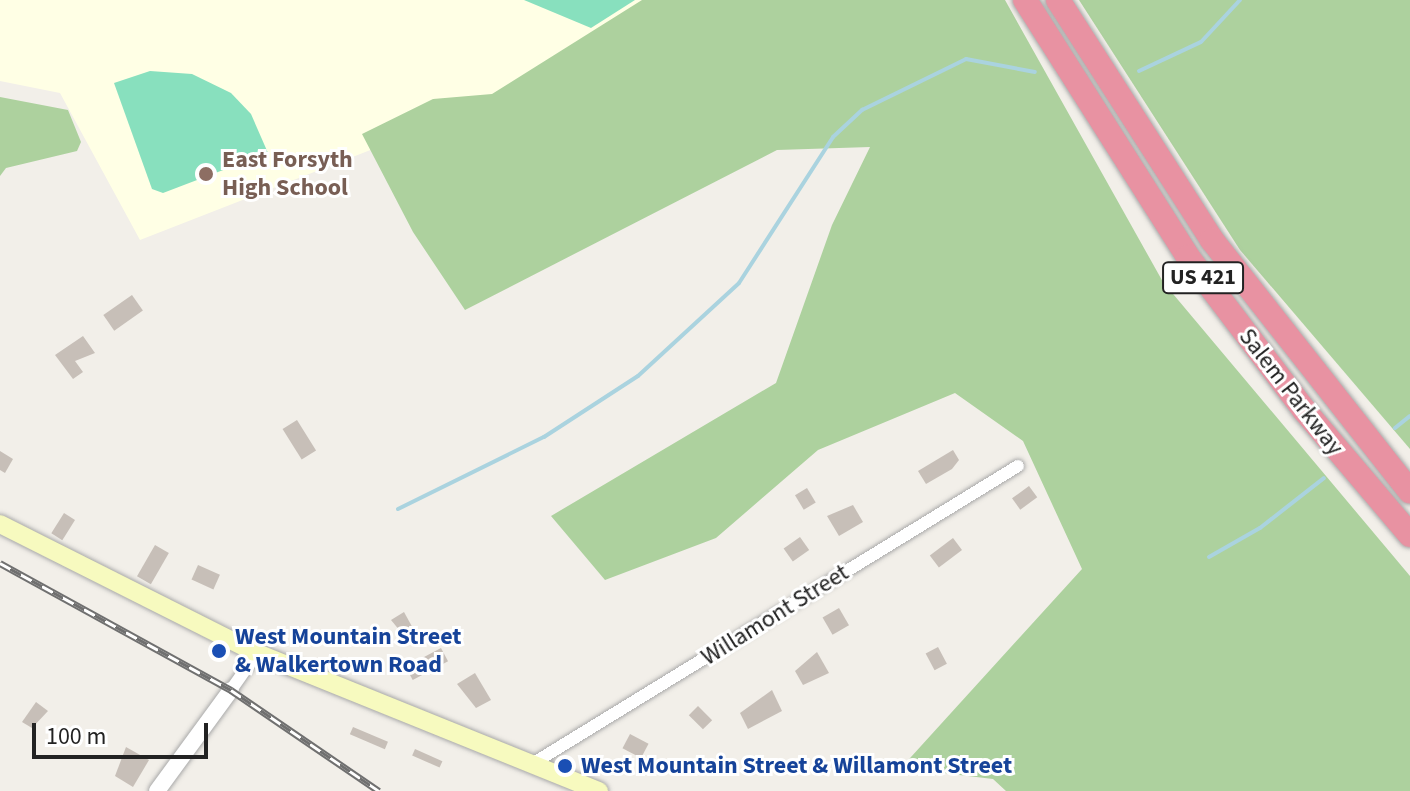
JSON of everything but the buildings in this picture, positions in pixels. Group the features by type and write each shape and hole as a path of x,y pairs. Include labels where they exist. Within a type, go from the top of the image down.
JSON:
{"highway":[{"name":"Salem Parkway","path":"1025,0 1195,267 1304,410 1410,535"},
{"name":"Salem Parkway","path":"1058,0 1221,253 1410,492"}],"main road":[{"path":"0,524 257,653 599,791"}],"street":[{"name":"Willamont Street","path":"532,764 1018,466"},
{"path":"157,791 257,653"}],"shaded area":[{"name":"East Forsyth High School","path":"0,0 668,0 478,108 140,240 60,93 0,81"}],"green space":[{"path":"524,0 635,0 591,28"},
{"path":"642,0 1005,0 1163,282 1410,576 1410,791 1006,791 993,779 901,768 1082,569 1023,441 955,393 818,450 716,538 605,580 551,516 776,383 832,225 870,147 777,150 465,310 413,232 362,134 433,99 492,94"},
{"path":"1079,0 1410,0 1410,449 1240,250"},
{"path":"150,71 192,74 231,93 251,114 268,153 163,193 152,189 114,83"},
{"path":"0,97 68,110 81,142 77,151 6,168 0,176"}],"waterway":[{"path":"1139,71 1201,42 1240,0"},
{"path":"398,509 544,437 638,376 739,283 833,137 862,110 966,59 1035,72"},
{"path":"1395,428 1410,416"},
{"path":"1209,557 1260,528 1324,478"}],"railway":[{"path":"0,563 231,690 379,791"}],"place":[{"name":"East Forsyth High School","path":"206,174"},
{"name":"West Mountain Street & Walkertown Road","path":"219,651"},
{"name":"West Mountain Street & Willamont Street","path":"565,766"}]}
